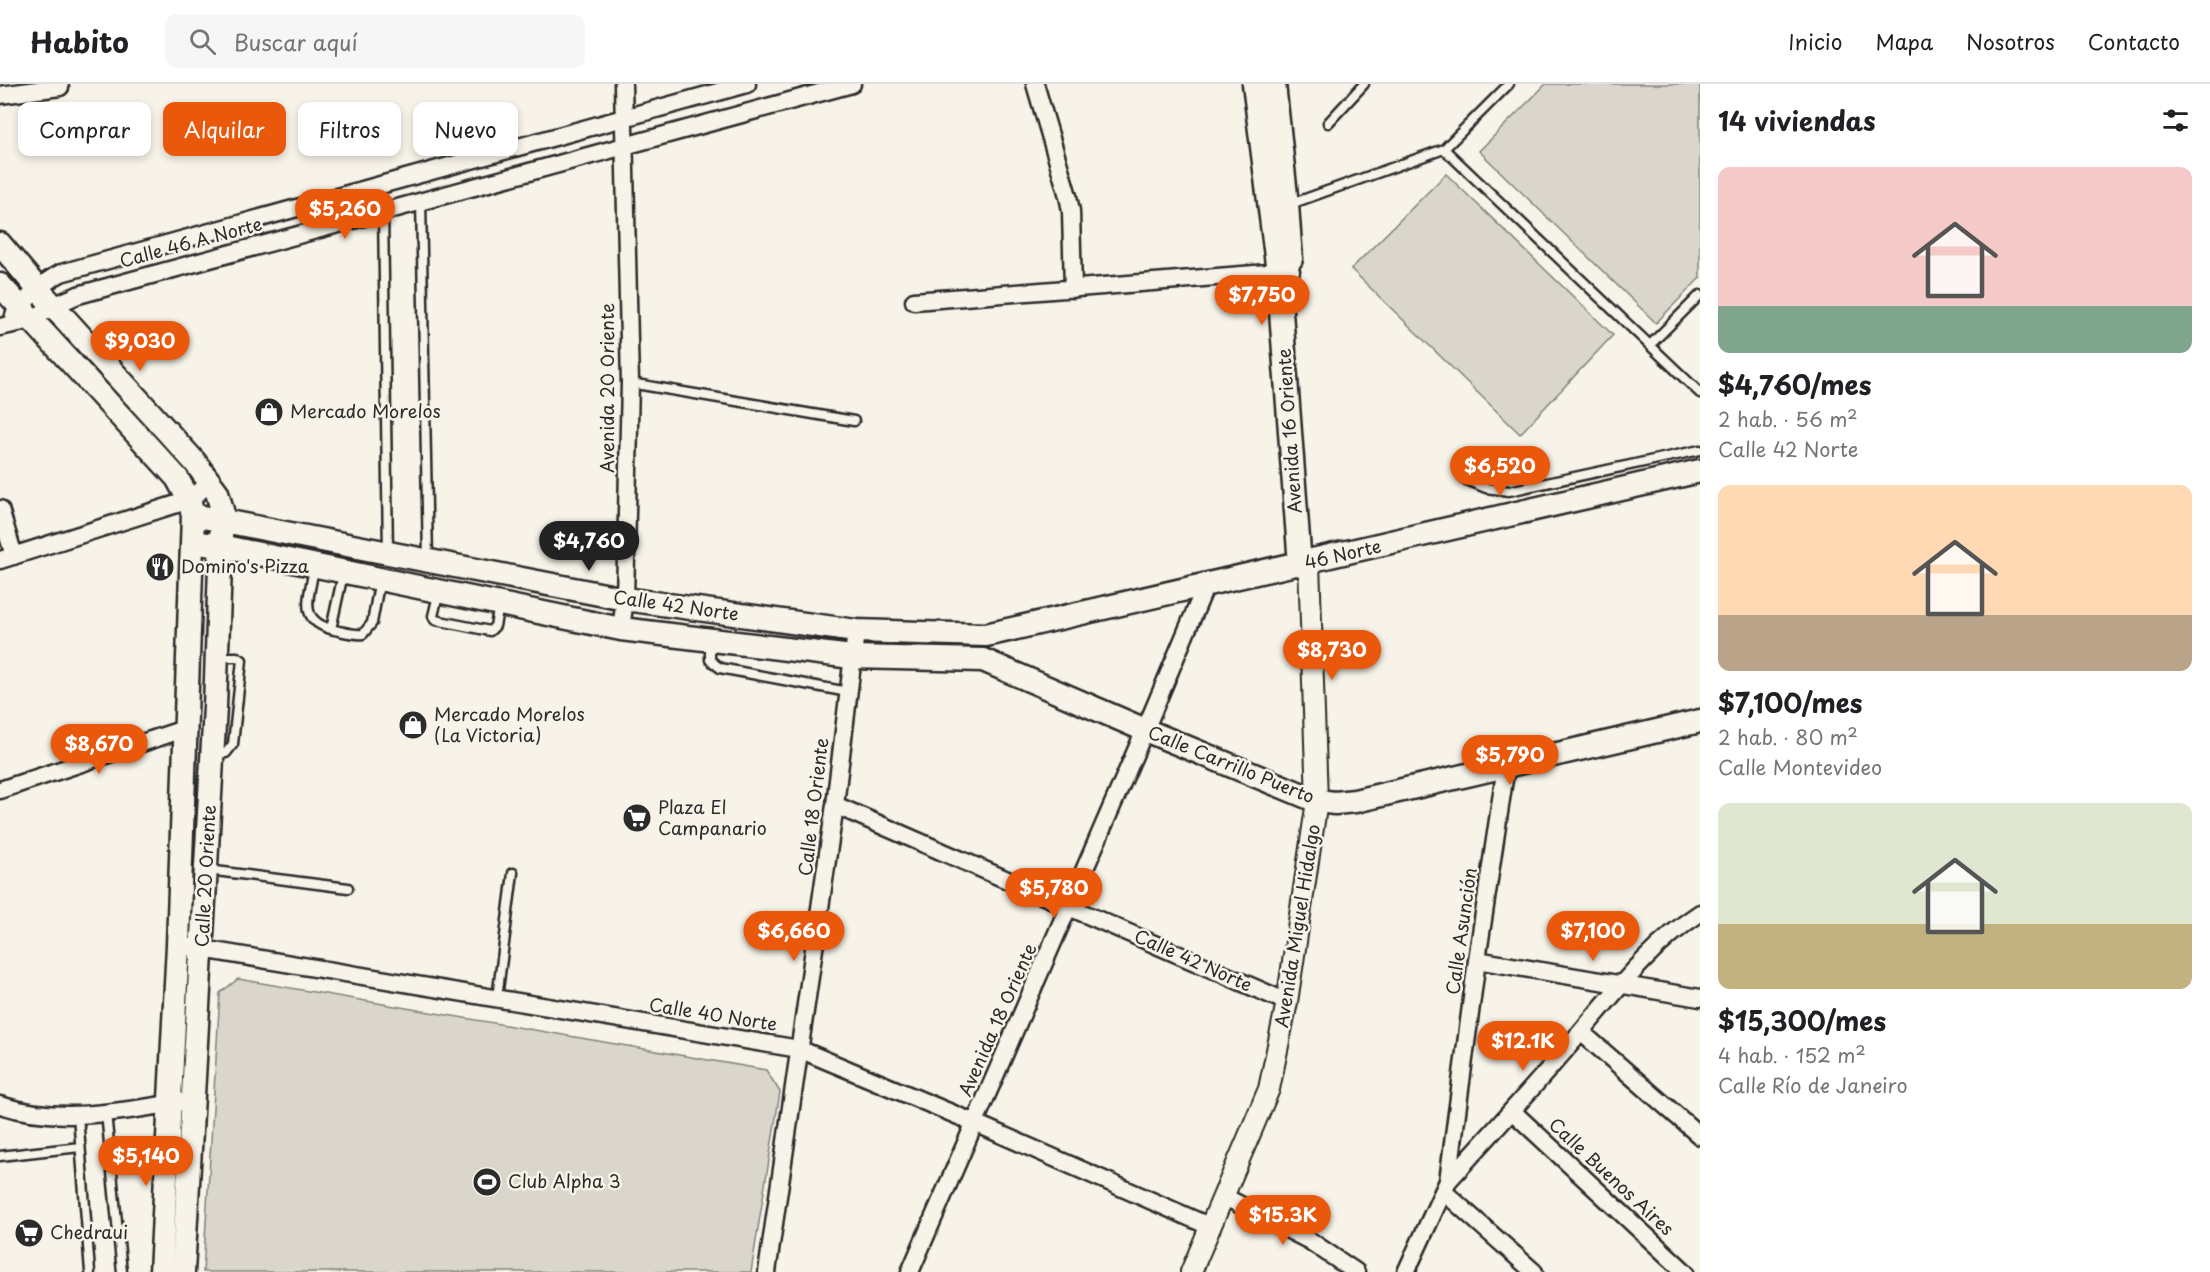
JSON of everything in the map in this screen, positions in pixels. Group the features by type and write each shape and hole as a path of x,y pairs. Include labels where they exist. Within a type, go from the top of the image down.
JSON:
{"main road":[{"name":"Avenida 16 Oriente","path":"1254,84 1285,272 1305,564"},
{"name":"Avenida 16 Oriente","path":"1274,84 1287,205 1285,272"},
{"name":"Calle 20 Oriente","path":"0,244 53,306 194,461 220,500 222,519 213,754 183,1272"},
{"path":"0,285 14,320 177,478 191,507"},
{"name":"46 Norte","path":"986,635 1305,564 1700,471"},
{"name":"Calle 42 Norte","path":"191,507 222,519 625,599 856,631 986,635"},
{"name":"Calle 20 Oriente","path":"162,1272 187,728 191,507"},
{"name":"Calle 42 Norte","path":"192,542 621,629 852,657 984,660"},
{"path":"984,660 986,635"},
{"name":"Calle Carrillo Puerto","path":"984,660 1317,801 1335,803 1355,801 1700,721"}],"street":[{"name":"Avenida 20 Oriente","path":"621,629 625,599 630,383 623,84"},
{"name":"Calle 46 A Norte","path":"14,320 37,288 61,273 747,84"},
{"name":"Calle 46 A Norte","path":"14,320 78,295 852,84"},
{"path":"1035,84 1071,211 1073,289"},
{"path":"0,95 60,87"},
{"path":"453,165 458,191"},
{"path":"238,224 244,249"},
{"path":"914,302 1285,272"},
{"path":"0,509 7,558 191,507 210,483"},
{"name":"Avenida Miguel Hidalgo","path":"1191,1272 1225,1197 1269,1089 1287,1002 1317,801 1305,564"},
{"name":"Avenida 18 Oriente","path":"910,1272 1206,585"},
{"name":"Calle 18 Oriente","path":"767,1272 835,805 856,631"},
{"path":"0,790 187,728"},
{"name":"Calle Asunción","path":"1406,1272 1446,1186 1506,766"},
{"name":"Calle 42 Norte","path":"835,805 1287,1002"},
{"path":"1534,1272 1446,1186 1622,985 1670,935 1700,913"},
{"name":"Calle 40 Norte","path":"178,945 799,1049 975,1123 1211,1227"},
{"path":"1477,960 1700,998"},
{"path":"1581,1032 1700,1136"},
{"path":"0,1105 26,1112 78,1115 194,1100"},
{"name":"Calle Buenos Aires","path":"1512,1112 1684,1272"},
{"path":"1225,1197 1310,1241 1356,1272"}],"lane":[{"path":"1328,123 1364,84"},
{"path":"1287,205 1444,149 1509,84"},
{"path":"1444,149 1700,393"},
{"path":"421,201 428,560"},
{"path":"383,211 388,552"},
{"path":"1650,345 1700,295"},
{"path":"630,383 855,421"},
{"path":"1464,479 1486,488 1509,491 1700,450"},
{"path":"314,565 308,610 310,617 316,623 355,635 369,630 381,579"},
{"path":"331,629 343,571"},
{"path":"710,640 710,660 720,668 848,692"},
{"path":"207,870 348,888"},
{"path":"497,998 513,873"},
{"path":"106,1113 122,1272"},
{"path":"78,1115 90,1272"},
{"path":"0,1156 80,1147"}],"shaded area":[{"path":"1546,84 1700,84 1700,278 1656,323 1479,151"},
{"path":"1446,174 1613,335 1520,434 1351,269"},
{"name":"Club Alpha 3","path":"238,979 766,1070 780,1092 751,1272 203,1272 220,993"}],"place":[{"name":"Mercado Morelos","path":"269,412"},
{"name":"Domino's Pizza","path":"160,567"},
{"name":"Mercado Morelos (La Victoria)","path":"413,725"},
{"name":"Plaza El Campanario","path":"637,818"},
{"name":"Club Alpha 3","path":"487,1182"},
{"name":"Chedraui","path":"29,1233"}]}
